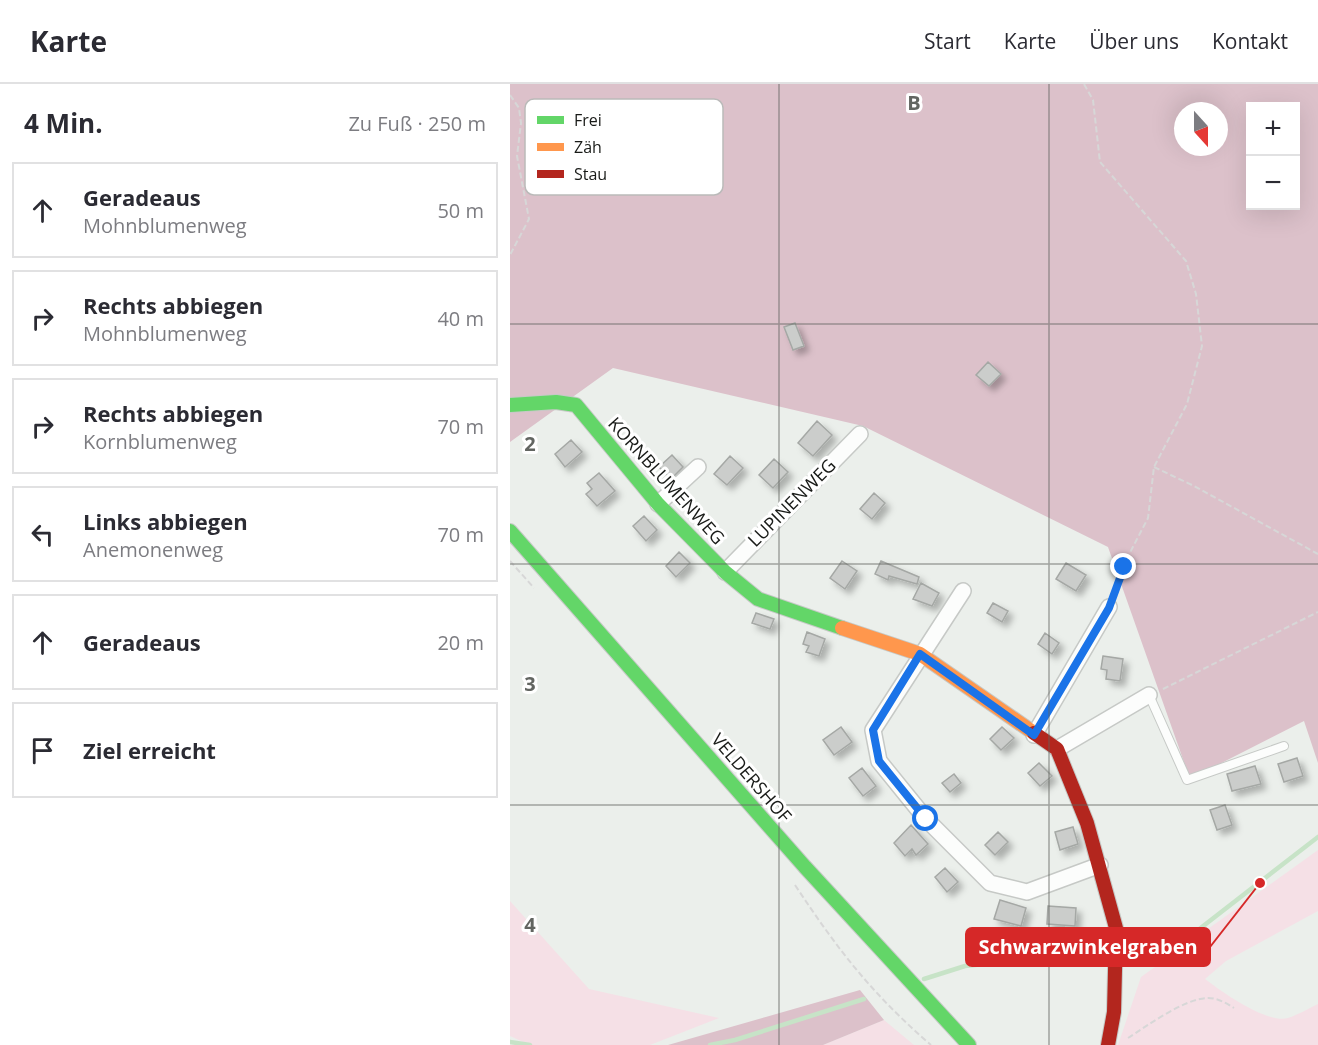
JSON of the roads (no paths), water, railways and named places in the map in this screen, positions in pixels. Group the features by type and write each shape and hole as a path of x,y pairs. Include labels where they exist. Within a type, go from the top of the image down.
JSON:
{"street":[{"name":"KORNBLUMENWEG","path":"510,405 564,402 576,405 658,504 724,572 758,599 920,654 1057,749"},
{"name":"LUPINENWEG","path":"724,572 860,434"},
{"path":"658,504 698,467"},
{"name":"VELDERSHOF","path":"510,531 805,867 969,1045"},
{"path":"963,591 920,654 873,730 879,761 926,819 990,883 1028,892 1100,865"},
{"path":"1034,735 1109,608"},
{"path":"1108,1045 1114,1012 1116,928 1087,823 1057,749 1149,695"}],"lane":[{"path":"1149,695 1187,780 1284,746"}],"waterway":[{"path":"1127,950 1180,944 1318,837"},
{"path":"924,979 965,966 1104,952"},
{"path":"710,1045 735,1040 864,999"},
{"path":"510,1042 530,1045"}],"place":[{"name":"Schwarzwinkelgraben","path":"1260,883"}]}
